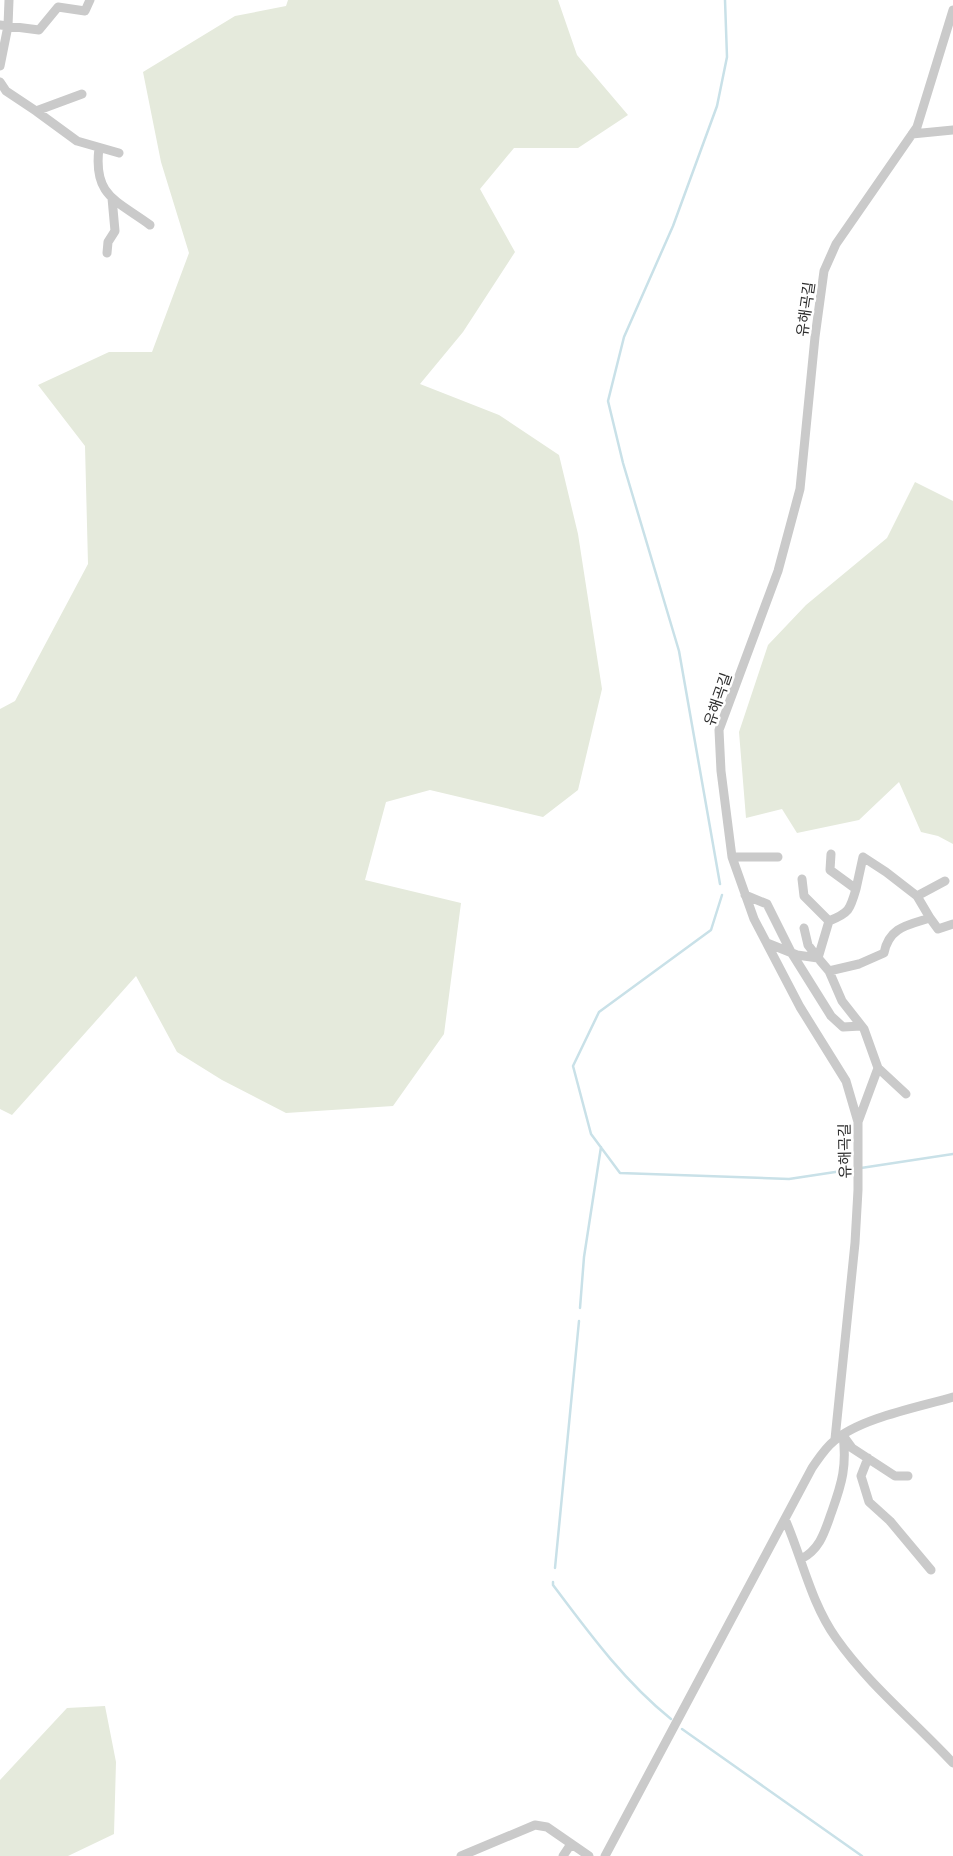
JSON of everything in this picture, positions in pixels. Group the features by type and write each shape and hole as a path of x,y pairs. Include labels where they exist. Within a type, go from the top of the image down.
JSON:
{"street":[{"path":"0,66 4,25 9,0"},
{"path":"4,25 39,30 58,7 86,11 90,0"},
{"name":"유해곡길","path":"801,1559 807,1556 823,1538 838,1498 844,1474 845,1452 839,1437 858,1190 858,1122 846,1081 800,1007 754,919 745,895 732,857 721,771 719,730 778,571 800,488 814,337 824,271 836,244 917,127 953,10"},
{"path":"0,82 6,91 57,125 68,135 99,148 119,153"},
{"path":"36,111 82,94"},
{"path":"912,134 953,130"},
{"path":"99,148 97,167 106,194 150,225"},
{"path":"107,253 108,242 115,231 112,198"},
{"path":"831,854 830,870 856,890"},
{"path":"732,857 778,857"},
{"path":"829,921 844,915 851,908 863,857 917,896 938,928 953,924"},
{"path":"802,879 804,896 829,921"},
{"path":"917,896 945,881"},
{"path":"745,895 767,904 791,952 831,1016 843,1027 861,1026"},
{"path":"829,971 859,964 884,952 886,940 900,928 930,918"},
{"path":"818,958 829,921"},
{"path":"804,928 808,945 829,971 842,1001 861,1026 878,1068 906,1094"},
{"path":"767,942 798,955 818,958"},
{"path":"858,1122 878,1068"},
{"path":"605,1856 812,1468 839,1437 865,1423 953,1397"},
{"path":"839,1437 852,1448 895,1476 908,1476"},
{"path":"868,1458 861,1476 869,1502 890,1521 931,1570"},
{"path":"785,1519 819,1609 835,1637 865,1675 953,1763"},
{"path":"461,1856 535,1826 547,1827 589,1856"},
{"path":"564,1856 571,1844"}],"shaded area":[{"path":"288,0 558,0 577,55 628,115 578,148 514,148 480,189 515,252 463,332 420,384 499,415 559,455 578,534 602,689 578,790 543,817 430,790 386,802 365,880 461,903 444,1034 393,1106 286,1113 222,1080 177,1052 136,976 12,1115 0,1109 0,709 15,701 88,564 85,446 38,385 109,352 152,352 189,253 161,162 143,72 235,16 286,6"},
{"path":"915,482 953,501 953,844 938,836 921,832 899,782 859,820 797,833 782,809 746,818 739,732 768,645 806,605 887,538"},
{"path":"105,1706 116,1762 114,1834 68,1856 0,1856 0,1780 67,1708"}],"waterway":[{"path":"720,884 679,651 623,463 608,401 624,337 673,226 717,106 727,57 725,0"},
{"path":"722,895 711,930 599,1012 573,1066 591,1134 620,1173 789,1179 855,1169"},
{"path":"580,1308 584,1257 601,1147"},
{"path":"861,1168 953,1154"},
{"path":"555,1568 579,1321"},
{"path":"553,1582 553,1585 608,1656 638,1689 671,1719"},
{"path":"682,1729 862,1856"}]}
